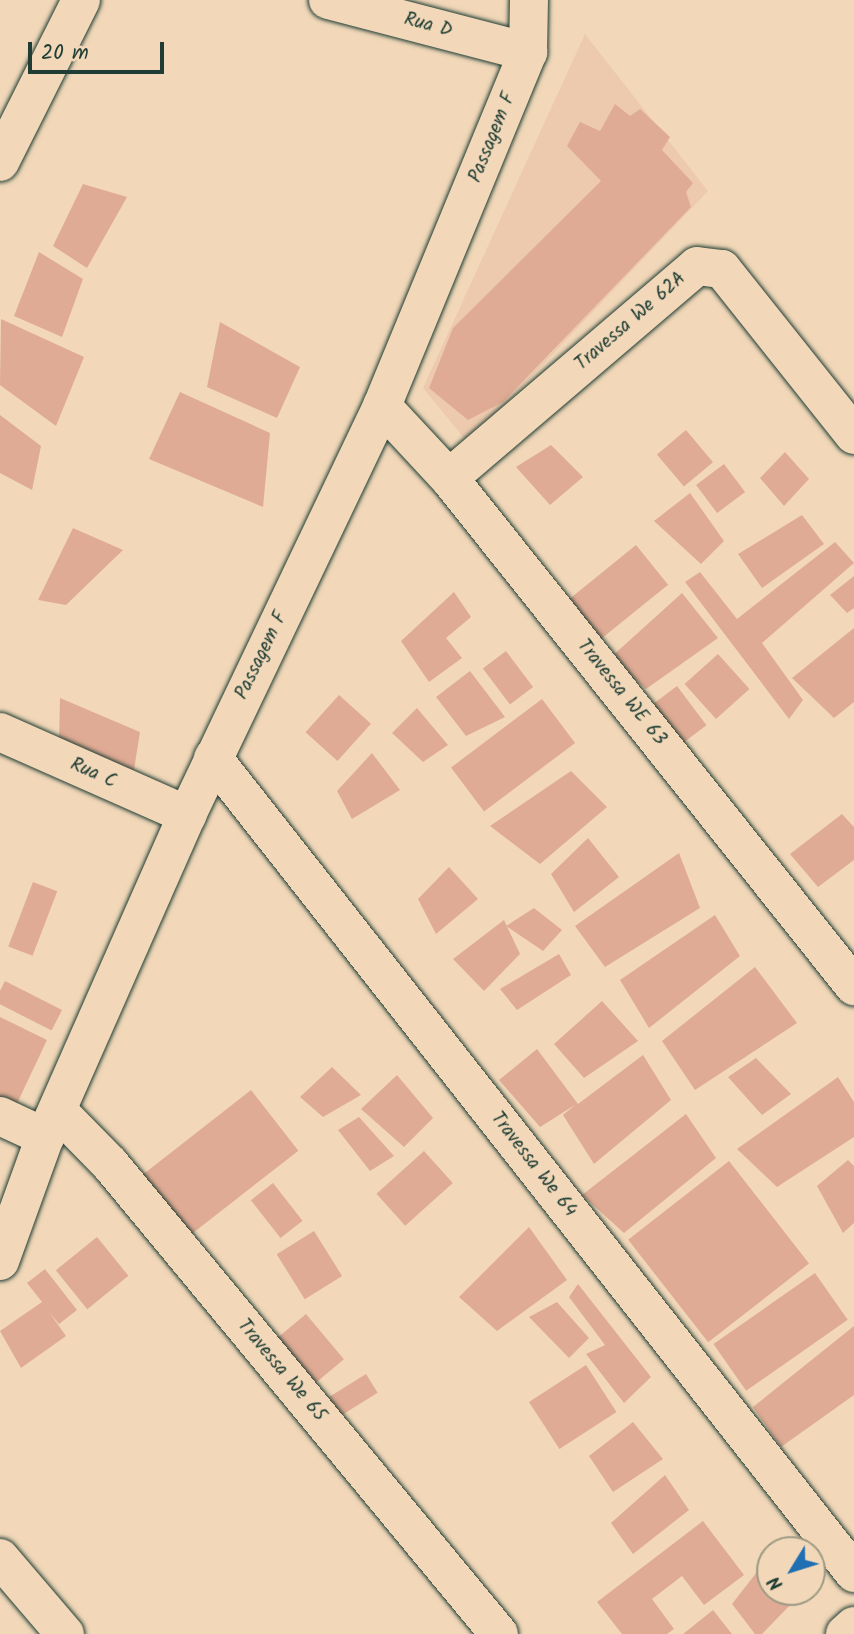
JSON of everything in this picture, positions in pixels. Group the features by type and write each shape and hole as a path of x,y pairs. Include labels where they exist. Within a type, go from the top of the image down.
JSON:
{"street":[{"path":"0,162 81,0"},
{"name":"Rua D","path":"328,0 528,52"},
{"path":"528,52 529,0"},
{"name":"Passagem F","path":"0,1261 52,1125 187,815 382,406 528,52"},
{"name":"Travessa We 62A","path":"449,478 697,266 722,269 854,435"},
{"name":"Travessa WE 63","path":"382,406 449,478 854,986"},
{"name":"Rua C","path":"0,732 187,815"},
{"name":"Travessa We 64","path":"213,758 854,1573"},
{"path":"0,1116 52,1125"},
{"name":"Travessa We 65","path":"52,1125 110,1164 499,1634"},
{"path":"0,1558 65,1634"},
{"path":"845,1634 854,1626"}],"shaded area":[{"path":"585,34 708,191 468,443 423,388"}],"building":[{"path":"615,104 630,116 640,109 670,137 662,150 693,183 686,192 691,207 503,402 468,420 429,388 453,328 601,181 567,146 580,122 600,131"},
{"path":"83,184 127,197 87,268 53,246"},
{"path":"39,252 83,279 62,337 14,316"},
{"path":"1,319 84,357 56,426 0,385"},
{"path":"220,322 300,367 277,418 207,387"},
{"path":"180,392 270,433 263,507 149,459"},
{"path":"0,415 41,446 32,490 0,473"},
{"path":"686,430 713,462 684,487 657,454"},
{"path":"551,445 583,477 550,505 516,467"},
{"path":"785,452 809,479 784,506 760,478"},
{"path":"724,464 745,492 717,513 696,485"},
{"path":"690,493 724,541 701,564 654,521"},
{"path":"802,515 824,544 762,588 738,554"},
{"path":"73,528 123,550 66,605 38,600"},
{"path":"835,542 854,563 762,643 803,700 789,719 685,582 700,572 737,619"},
{"path":"636,545 668,585 592,646 560,607"},
{"path":"854,576 854,608 847,613 830,595"},
{"path":"454,592 471,617 446,638 462,658 429,682 401,641"},
{"path":"682,593 718,638 646,689 610,658"},
{"path":"854,628 854,702 834,718 792,678"},
{"path":"506,651 533,687 510,704 483,668"},
{"path":"718,654 749,689 716,719 685,684"},
{"path":"470,671 505,717 466,736 436,697"},
{"path":"677,686 706,725 681,744 651,705"},
{"path":"339,695 371,724 337,761 306,732"},
{"path":"60,698 140,732 134,770 59,741"},
{"path":"542,699 575,743 484,812 451,768"},
{"path":"417,708 448,745 423,762 392,733"},
{"path":"372,753 400,790 352,819 337,791"},
{"path":"571,771 607,807 540,864 490,826"},
{"path":"842,814 854,827 854,860 818,887 790,854"},
{"path":"588,838 619,877 574,912 551,874"},
{"path":"679,853 700,908 605,967 575,926"},
{"path":"449,867 478,899 436,934 418,899"},
{"path":"33,882 57,891 33,956 8,946"},
{"path":"534,908 562,930 543,951 506,926"},
{"path":"715,915 740,956 649,1028 620,980"},
{"path":"504,920 520,954 484,991 453,959"},
{"path":"559,954 571,975 517,1010 500,989"},
{"path":"755,967 797,1023 695,1090 662,1041"},
{"path":"5,981 62,1010 52,1031 0,1004 0,991"},
{"path":"602,1001 638,1041 584,1078 554,1044"},
{"path":"0,1017 47,1040 13,1112 0,1106"},
{"path":"537,1049 578,1104 643,1055 671,1100 594,1164 563,1115 575,1105 540,1127 499,1080"},
{"path":"756,1058 791,1094 762,1115 728,1077"},
{"path":"332,1067 361,1095 323,1117 300,1097"},
{"path":"397,1075 433,1118 404,1147 361,1109"},
{"path":"838,1077 854,1102 854,1137 777,1187 737,1149"},
{"path":"251,1090 298,1151 185,1239 138,1179"},
{"path":"686,1114 716,1158 624,1233 582,1195"},
{"path":"359,1117 394,1156 370,1171 338,1130"},
{"path":"424,1151 453,1183 405,1226 376,1194"},
{"path":"848,1160 854,1166 854,1223 843,1233 817,1186"},
{"path":"729,1161 809,1263 708,1342 628,1240"},
{"path":"273,1183 303,1221 280,1238 251,1200"},
{"path":"529,1227 567,1280 497,1331 459,1297"},
{"path":"314,1231 342,1276 305,1299 277,1254"},
{"path":"97,1237 128,1276 87,1309 56,1270"},
{"path":"45,1269 77,1310 59,1324 49,1312 66,1336 21,1368 0,1331 42,1302 27,1283"},
{"path":"815,1273 848,1320 746,1391 713,1344"},
{"path":"578,1284 651,1377 624,1403 586,1354 605,1345 569,1297"},
{"path":"557,1302 589,1338 569,1358 529,1317"},
{"path":"306,1314 344,1359 313,1386 275,1340"},
{"path":"854,1326 854,1395 781,1447 753,1407"},
{"path":"586,1365 616,1412 559,1449 529,1402"},
{"path":"366,1374 378,1393 332,1421 320,1403"},
{"path":"633,1422 663,1459 613,1492 589,1456"},
{"path":"665,1475 689,1510 633,1554 611,1523"},
{"path":"703,1521 744,1575 704,1605 682,1576 652,1599 674,1629 667,1634 622,1634 597,1602"},
{"path":"756,1573 756,1606 789,1606 762,1634 755,1634 732,1604"},
{"path":"713,1610 732,1634 683,1634"}]}
